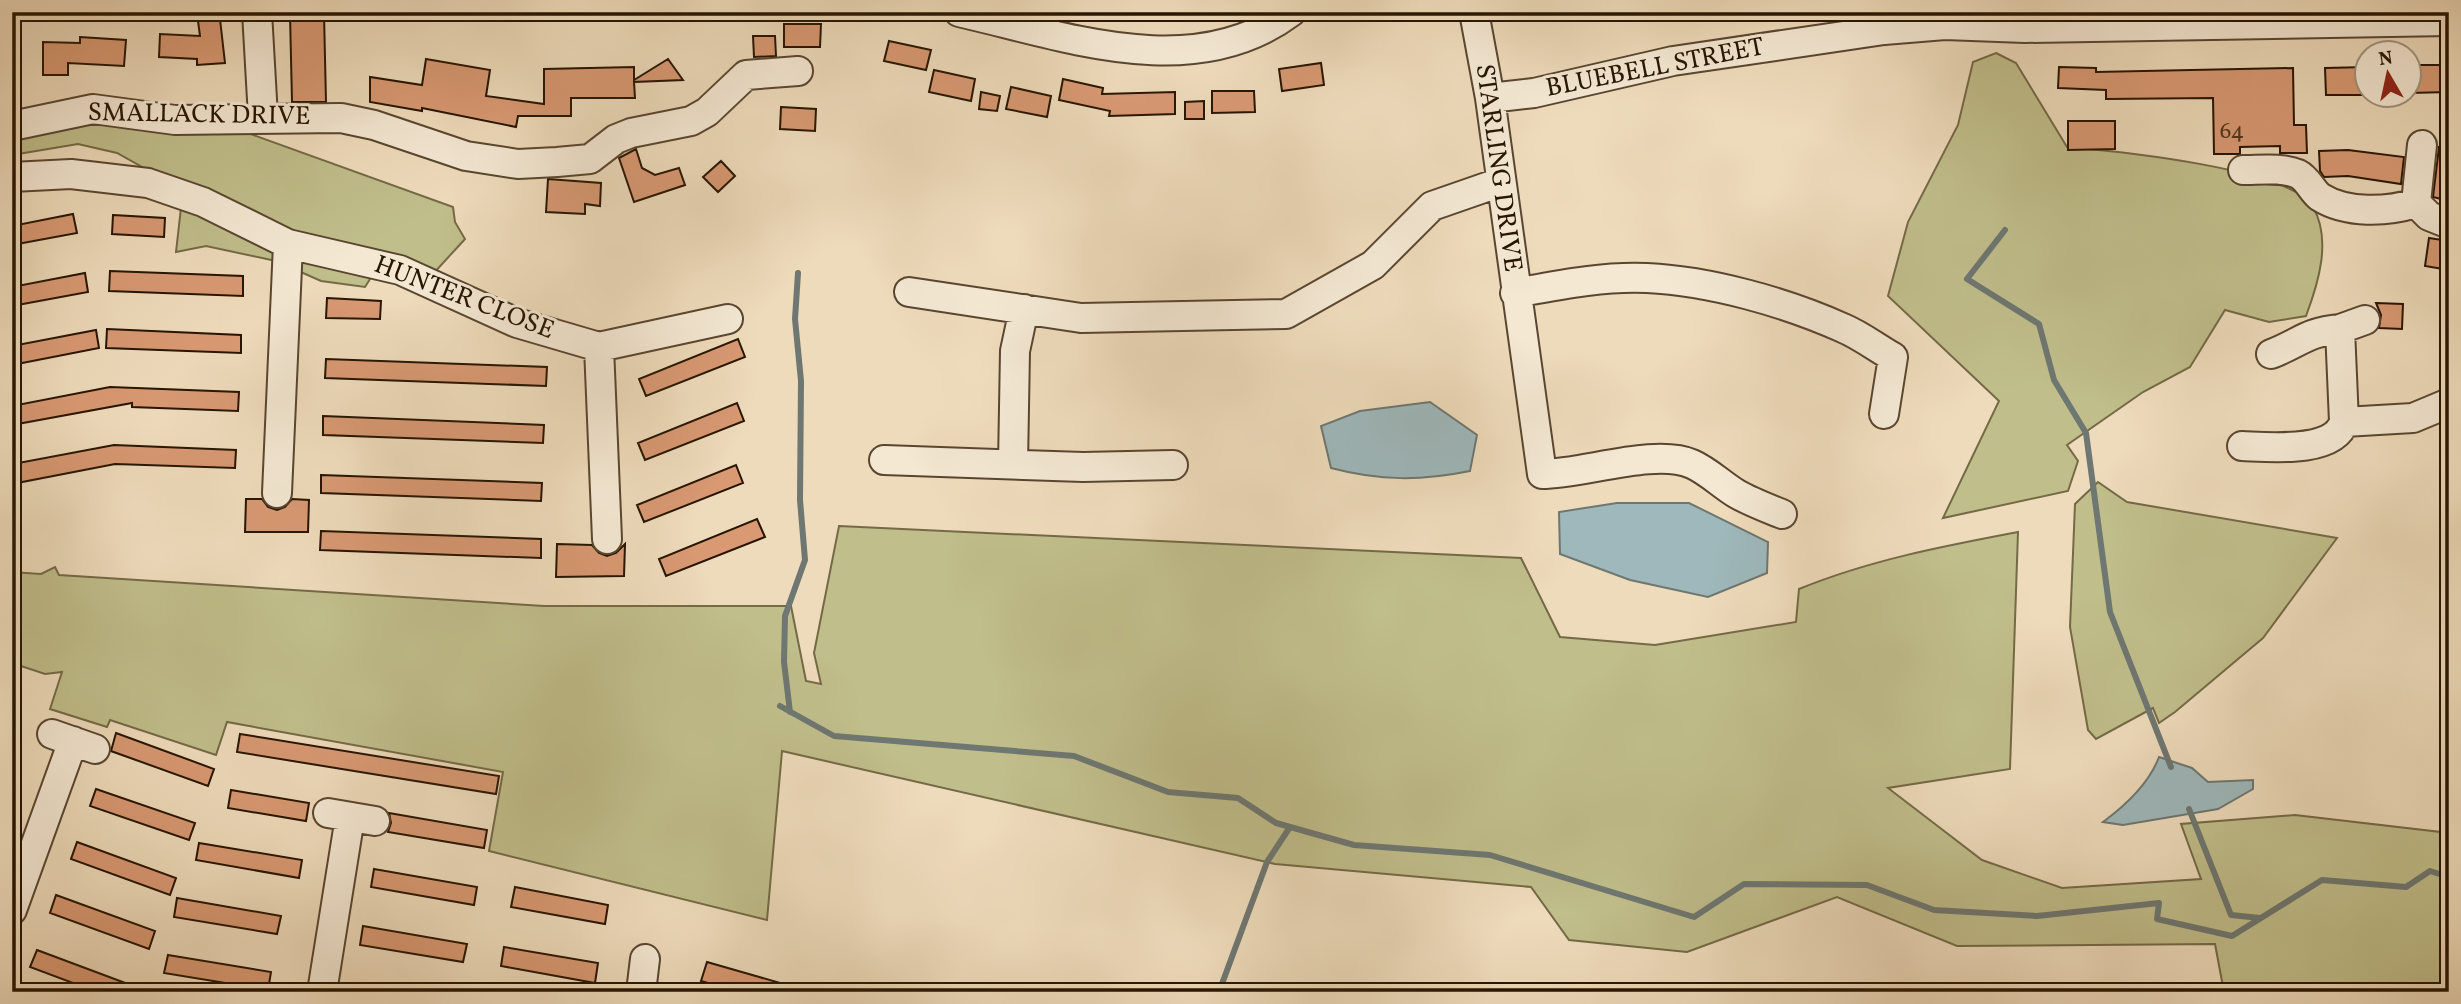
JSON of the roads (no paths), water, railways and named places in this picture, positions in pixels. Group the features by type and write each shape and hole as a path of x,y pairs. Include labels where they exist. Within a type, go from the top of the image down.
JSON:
{"street":[{"path":"257,12 262,117"},
{"path":"959,12 1124,48 1166,52 1184,51 1257,32 1291,12"},
{"name":"STARLING DRIVE","path":"1474,12 1490,98 1515,293 1577,281 1646,278 1705,284 1770,303 1843,328 1893,357 1884,414"},
{"name":"BLUEBELL STREET","path":"1490,98 1534,93 1686,59 1884,30 1945,25 2025,28 2449,21"},
{"name":"SMALLACK DRIVE","path":"12,126 93,109 175,120 341,118 374,125 466,156 518,164 590,159 631,133 662,129 691,121 707,113 746,75 798,71"},
{"path":"2422,145 2417,190 2429,216 2449,224"},
{"path":"2243,170 2289,171 2301,176 2317,195 2341,207 2394,210 2417,190"},
{"name":"HUNTER CLOSE","path":"12,177 71,174 148,183 202,202 288,244 400,270 517,323 599,347 729,319"},
{"path":"909,292 1081,318 1286,314 1373,265 1432,206 1501,182"},
{"path":"278,493 288,244"},
{"path":"1515,293 1542,474 1568,474 1623,461 1679,461 1692,464 1738,495 1782,514"},
{"path":"1013,464 1015,351 1024,309"},
{"path":"2242,446 2290,447 2331,440 2339,435 2344,422 2339,327 2271,354"},
{"path":"599,347 607,538"},
{"path":"2344,422 2413,418 2449,403"},
{"path":"884,460 1083,467 1173,465"},
{"path":"12,910 73,741"},
{"path":"322,992 351,817"},
{"path":"641,992 645,960"}],"water":[{"path":"1430,402 1477,435 1470,471 1434,477 1400,478 1331,468 1321,426 1360,411"},
{"path":"1617,503 1689,503 1768,542 1767,573 1708,597 1630,580 1560,554 1559,512"},
{"path":"2159,757 2192,768 2208,782 2253,780 2253,789 2218,809 2123,825 2103,822 2136,793"}],"waterway":[{"path":"2005,230 1967,279 2039,324 2054,380 2086,433 2110,612 2171,767"},
{"path":"790,712 784,662 785,616 805,560 800,500 801,381 795,319 798,273"},
{"path":"780,706 834,736 1074,756 1168,792 1238,798 1276,823 1354,845 1490,855 1694,917 1744,884 1867,885 1934,910 2037,916 2159,903 2157,919 2232,936 2322,880 2406,887 2430,871 2449,877"},
{"path":"2189,809 2231,915 2260,918"},
{"path":"1219,992 1267,862 1290,827"}]}
